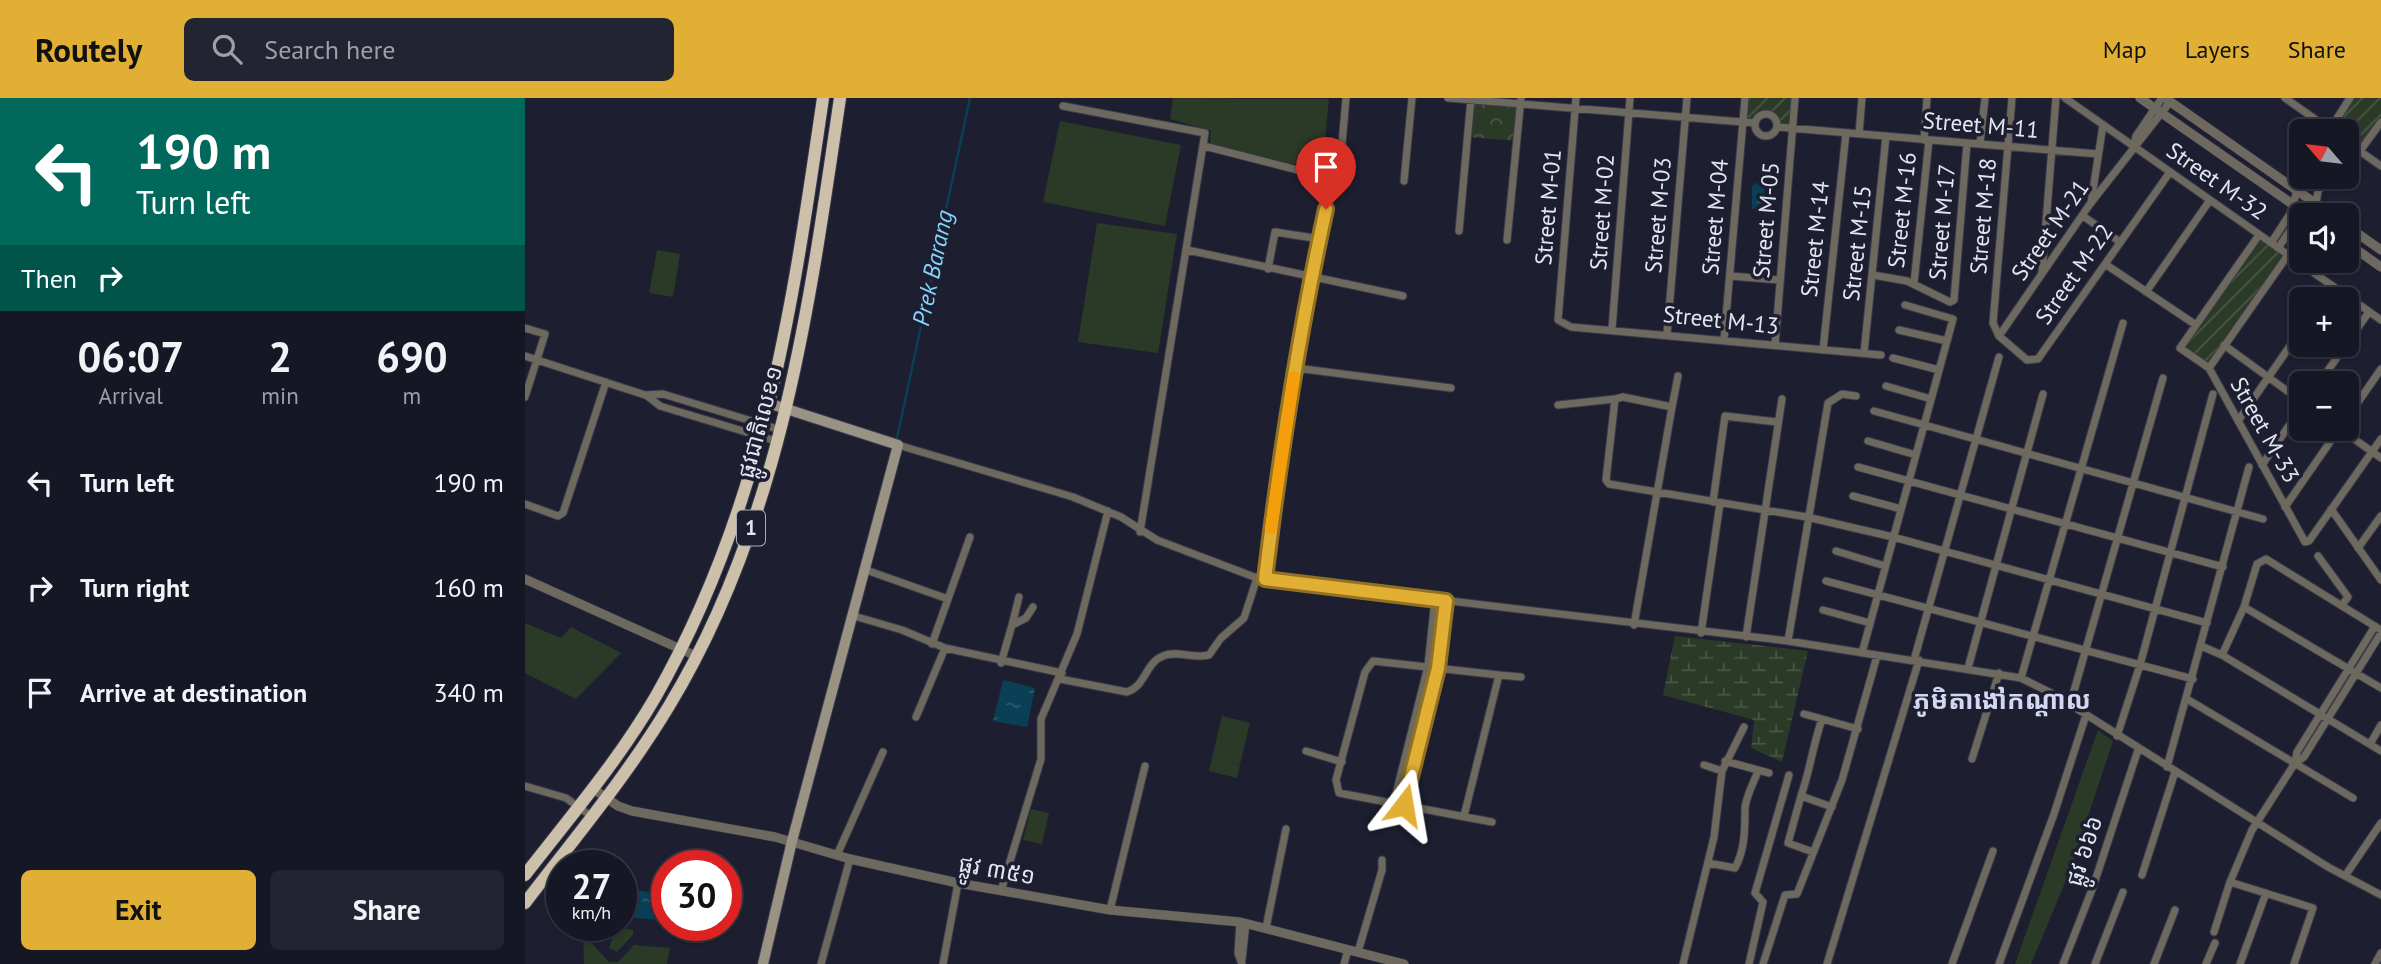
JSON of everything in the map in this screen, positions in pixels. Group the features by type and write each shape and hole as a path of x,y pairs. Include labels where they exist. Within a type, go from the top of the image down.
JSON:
{"highway":[{"name":"ផ្លូវជាតិលេខ១","path":"525,875 637,726 680,649 730,534 771,404 790,318 823,98"},
{"name":"ផ្លូវជាតិលេខ១","path":"525,903 658,724 696,656 747,540 780,436 806,319 840,98"},
{"path":"730,534 747,540"}],"main road":[{"path":"763,964 792,841 898,445 771,404"}],"street":[{"path":"1340,167 1346,98"},
{"path":"1404,181 1412,98"},
{"path":"1448,98 1520,101 1532,105 1755,123"},
{"name":"Street M-01","path":"1558,320 1576,98"},
{"name":"Street M-02","path":"1612,329 1630,98"},
{"name":"Street M-03","path":"1667,334 1687,98"},
{"name":"Street M-04","path":"1724,340 1745,98"},
{"name":"Street M-05","path":"1775,345 1795,98"},
{"path":"1859,134 1862,98"},
{"name":"Street M-16","path":"1914,284 1927,98"},
{"path":"1980,144 1985,98"},
{"name":"Street M-18","path":"1999,336 1993,323 2012,98"},
{"path":"2042,274 2056,98"},
{"name":"Street M-32","path":"2065,98 2381,320"},
{"path":"2140,98 2290,203"},
{"path":"2285,98 2315,119"},
{"path":"2337,119 2350,98"},
{"path":"1459,231 1471,99"},
{"path":"2166,99 2315,203"},
{"name":"Street M-21","path":"1999,336 2134,147 2136,136 2159,111 2166,99"},
{"path":"1507,240 1520,101"},
{"path":"1063,106 1205,133 1140,531"},
{"path":"1762,115 1769,115 1775,118 1777,127 1771,136 1763,136 1757,132 1755,123 1762,115"},
{"path":"2381,122 2360,151 2381,166"},
{"path":"2091,204 2102,125"},
{"name":"Street M-11","path":"1777,127 2098,154"},
{"name":"Street M-14","path":"1823,350 1846,133"},
{"name":"Street M-15","path":"1864,353 1886,136"},
{"name":"Street M-17","path":"1874,275 1914,284 1950,302 1954,300 1968,143"},
{"path":"854,616 902,630 945,648 1128,692 1136,689 1155,661 1163,655 1209,655 1221,638 1244,618 1261,579 1329,178 1204,146"},
{"name":"Street M-22","path":"1999,336 2027,360 2038,359 2170,172"},
{"path":"2294,203 2297,191 2301,189"},
{"path":"2315,189 2318,191 2316,203"},
{"path":"2146,292 2210,200"},
{"path":"2274,245 2289,213"},
{"path":"2083,216 2120,242"},
{"path":"2274,245 2289,230"},
{"path":"1268,269 1275,232 1320,239"},
{"path":"2359,234 2381,250"},
{"path":"2105,264 2196,325 2259,235"},
{"path":"1187,250 1310,279 1403,296"},
{"path":"2359,251 2381,267"},
{"path":"2209,368 2288,255"},
{"path":"1730,276 1780,280"},
{"path":"1862,653 1952,319 1905,304"},
{"path":"2359,326 2369,312"},
{"name":"Street M-13","path":"1558,320 1571,327 1881,355"},
{"path":"2021,678 2123,323"},
{"name":"Street M-33","path":"2196,325 2180,348 2209,368 2305,542 2309,541 2331,509"},
{"path":"525,328 545,334 525,397"},
{"path":"1899,330 1947,341"},
{"path":"2224,345 2289,392"},
{"path":"2238,421 2289,348"},
{"path":"525,356 645,395 660,406 780,436"},
{"path":"1827,964 1916,660 1999,357"},
{"path":"1893,358 1939,370"},
{"path":"1296,368 1451,388"},
{"path":"2359,401 2381,369"},
{"path":"1634,625 1678,376"},
{"path":"2070,705 2163,377"},
{"path":"525,503 558,516 563,513 606,382"},
{"path":"1886,386 1931,399"},
{"path":"645,395 663,394 780,436"},
{"path":"1788,641 1828,403 1842,394 1856,396"},
{"path":"1968,668 2043,394"},
{"path":"2116,736 2140,664 2213,394"},
{"path":"1557,405 1623,397 1672,407"},
{"path":"1615,399 1607,483 1807,517 1893,537 2207,623"},
{"path":"1746,637 1782,399"},
{"path":"1874,411 2263,519"},
{"path":"1701,633 1725,416 1777,422"},
{"path":"2262,465 2289,426"},
{"path":"2381,439 2331,509 2381,580"},
{"path":"1868,441 1916,455"},
{"path":"2285,507 2332,441"},
{"path":"2357,441 2381,458"},
{"path":"898,445 1073,497 1108,511 1140,531 1261,579 1541,610 1701,633 1788,641 2021,678 2070,705 2345,877 2381,895"},
{"path":"1859,467 2223,567"},
{"path":"2167,767 2249,467"},
{"path":"1853,496 1901,509"},
{"path":"1002,891 1041,759 1041,719 1077,634 1108,511"},
{"path":"2358,548 2381,516"},
{"path":"932,644 970,537"},
{"path":"1836,551 1885,566"},
{"path":"2318,556 2348,597 2342,606"},
{"path":"2214,932 2230,882 2257,822 2295,763 2304,757 2324,716 2379,630 2266,559 2257,564 2244,607 2222,654"},
{"path":"866,570 948,599"},
{"path":"525,579 696,656"},
{"path":"1826,581 2193,679"},
{"path":"1001,663 1019,597"},
{"path":"1394,802 1428,666 1435,599"},
{"path":"1404,805 1438,668 1446,601"},
{"path":"1012,625 1026,618 1033,607"},
{"path":"2244,607 2381,688"},
{"path":"1823,610 1870,623"},
{"path":"2201,646 2222,654 2381,751"},
{"path":"916,717 945,648"},
{"path":"1763,964 1785,895 1797,894 1832,807 1858,729 1877,656"},
{"path":"1492,822 1339,793 1336,780 1368,666 1373,661 1521,677"},
{"path":"1972,759 1999,673"},
{"path":"1464,816 1499,675"},
{"path":"2187,699 2353,798"},
{"path":"1804,714 1858,729"},
{"path":"2000,964 2055,814 2086,715"},
{"path":"1813,852 1788,843 1810,771 1808,760 1822,719"},
{"path":"2370,744 2381,725"},
{"path":"1683,964 1708,863 1725,761 1744,727"},
{"name":"ផ្លូវ ៦៦៦","path":"2063,964 2093,887 2138,750"},
{"path":"1306,751 1342,762"},
{"path":"837,855 883,752"},
{"path":"1725,761 1769,773"},
{"path":"1704,765 1723,771"},
{"path":"1109,910 1145,766"},
{"path":"1708,863 1735,868 1746,825 1745,810 1758,771"},
{"path":"2143,875 2175,772"},
{"path":"1749,964 1763,902 1755,893 1789,775"},
{"path":"525,786 566,798 591,816"},
{"name":"ផ្លូវ ៣៥១","path":"592,788 605,798 632,811 792,841 849,859 957,883 1109,910 1243,922 1404,964"},
{"path":"1801,796 1832,807"},
{"path":"2345,877 2381,823"},
{"path":"1266,928 1286,830"},
{"path":"1952,964 1993,850"},
{"path":"821,964 849,859"},
{"path":"1358,952 1382,870 1382,860"},
{"path":"2230,882 2313,908 2294,964"},
{"path":"943,964 957,883"},
{"path":"2095,964 2123,892"},
{"path":"2240,964 2266,893"},
{"path":"2154,964 2175,909"},
{"path":"1242,961 1238,953 1243,922"},
{"path":"2206,964 2215,943"},
{"path":"1345,964 1348,950"},
{"path":"2375,964 2381,953"}],"green space":[{"path":"1173,98 1329,99 1322,171 1210,144 1211,131 1170,119"},
{"path":"1745,98 1795,98 1793,128 1777,127 1775,118 1769,115 1759,117 1755,123 1743,122"},
{"path":"2350,98 2381,98 2381,122 2360,151 2359,119 2339,119"},
{"path":"1471,100 1520,103 1517,141 1468,137"},
{"path":"1060,121 1181,145 1165,226 1043,202"},
{"path":"1097,223 1177,234 1158,353 1078,342"},
{"path":"2259,235 2288,255 2209,368 2180,348"},
{"path":"657,250 680,254 673,297 649,293"},
{"path":"525,623 561,638 571,627 621,653 576,699 525,673"},
{"path":"1675,636 1808,651 1782,762 1751,748 1754,720 1663,695"},
{"path":"1222,716 1250,723 1240,764 1234,763 1240,765 1237,778 1209,771"},
{"path":"2098,730 2113,741 2070,871 2031,964 2015,964"},
{"path":"1031,809 1049,813 1042,844 1023,840"},
{"path":"583,941 590,941 609,962 618,962 634,945 670,948 667,964 584,964"},
{"path":"612,941 627,941 617,952 609,948"}],"water":[{"path":"1760,181 1764,186 1765,207 1752,209 1752,186"},
{"path":"1003,680 1035,688 1027,727 993,721"},
{"path":"637,890 651,892 651,919 637,918"}],"waterway":[{"name":"Prek Barang","path":"897,438 970,98"}],"slow traffic":[{"path":"1271,528 1294,377"}],"district":[{"name":"ភូមិតាងៅកណ្តាល","path":"2002,700"}],"route":[{"path":"1326,209 1310,279 1281,449 1265,579 1446,601 1438,668 1404,805"}]}
